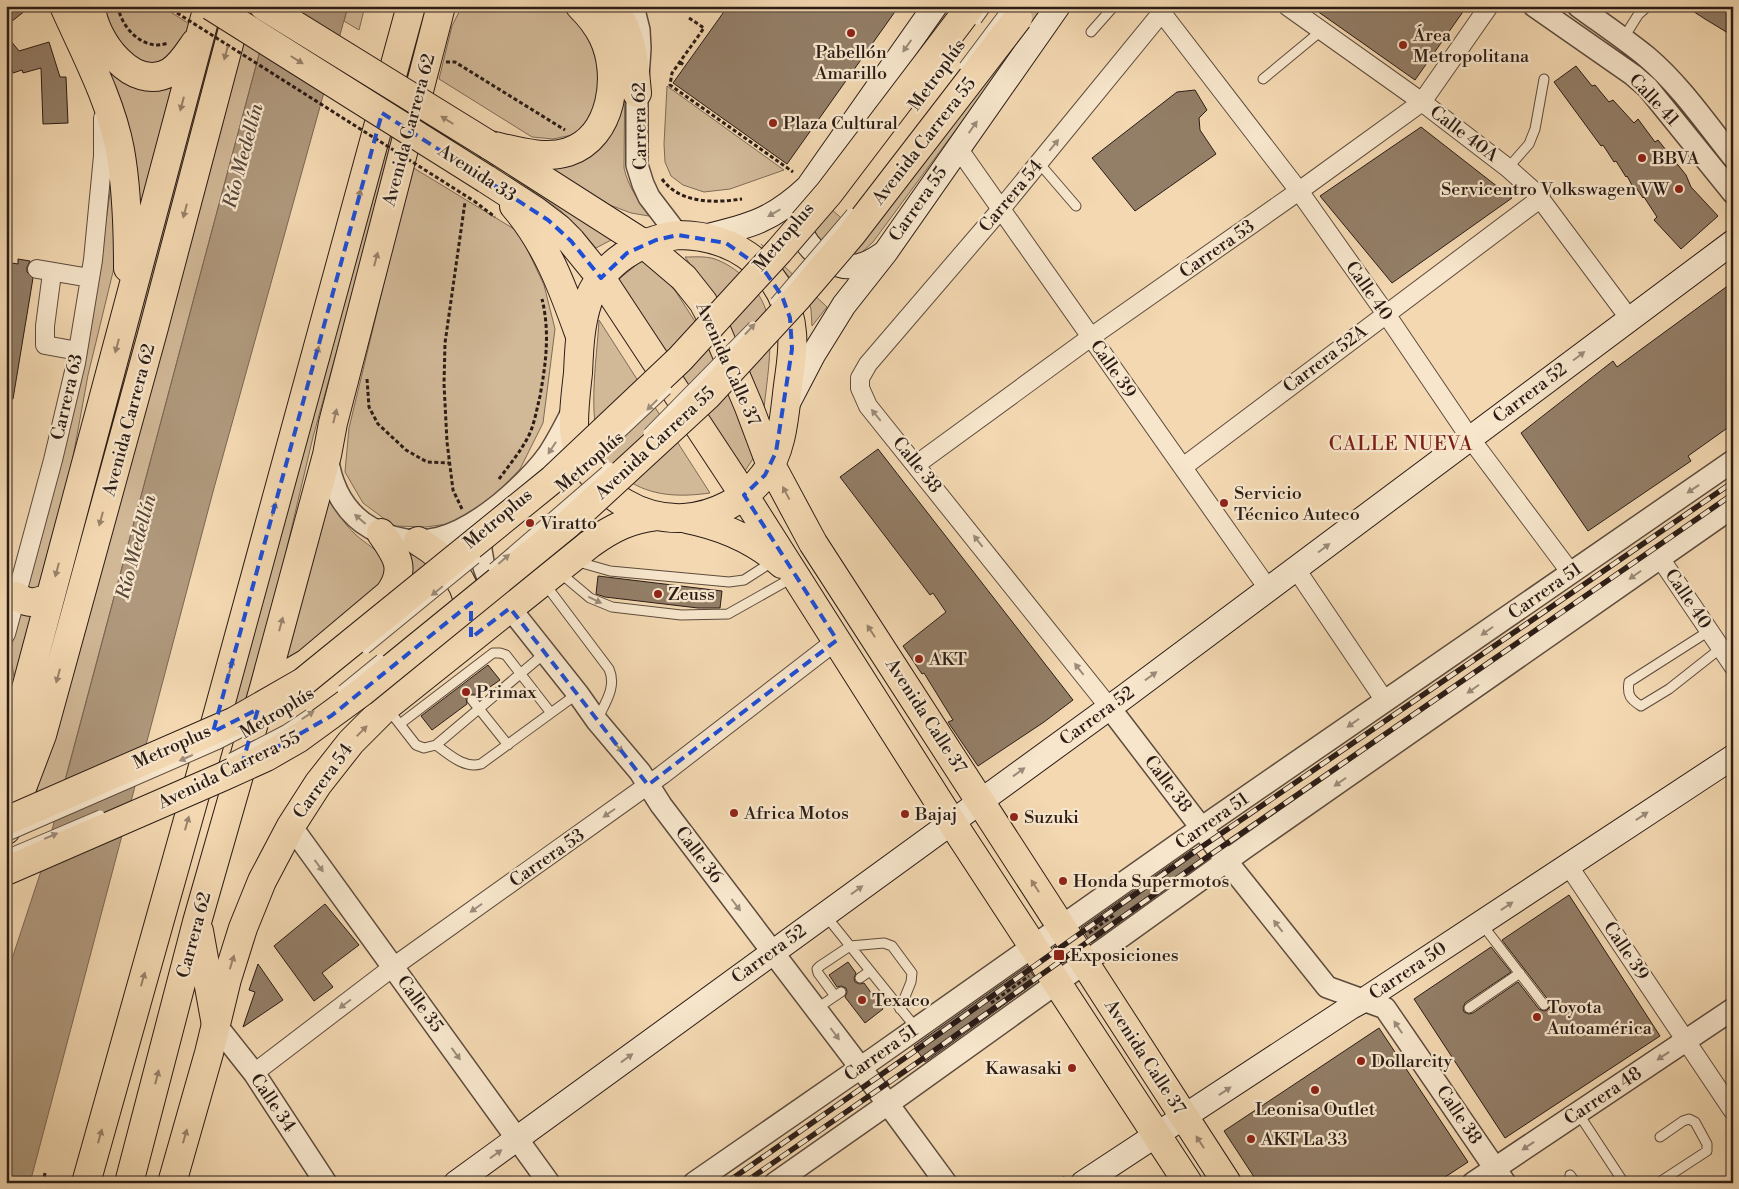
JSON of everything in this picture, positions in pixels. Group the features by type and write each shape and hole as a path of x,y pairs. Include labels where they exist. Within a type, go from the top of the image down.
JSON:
{"main road":[{"path":"64,6 100,87 111,152 128,225 128,306"},
{"path":"91,6 96,29 105,44 117,59 130,70 141,75 157,77 170,72 180,64 200,35"},
{"name":"Avenida Carrera 62","path":"6,771 50,597 209,6"},
{"name":"Avenida 33","path":"209,6 480,190 534,210 571,241 601,278"},
{"name":"Avenida Carrera 62","path":"6,830 42,735 153,331 239,6"},
{"name":"Avenida 33","path":"264,6 489,145 644,244"},
{"name":"Avenida Carrera 62","path":"218,713 411,6"},
{"name":"Avenida Carrera 62","path":"264,688 327,455 333,423 438,18 450,6"},
{"path":"489,145 536,154 555,155 578,147 598,127 609,102 612,73 610,57 604,38 594,21 580,6"},
{"path":"612,6 628,32 633,52 637,94"},
{"path":"785,564 751,542 720,527 638,510 607,491 594,477 584,463 575,438 575,406 580,337 587,303 609,268 627,253 644,244 666,237 691,236 747,226 762,221 782,209 800,179 935,6"},
{"name":"Carrera 55","path":"786,407 808,363 844,305 885,253 1058,6"},
{"name":"Avenida Carrera 55","path":"6,871 222,778 266,757 299,738 362,692 567,524 612,485 707,396 798,297 851,235 1015,10"},
{"path":"6,821 235,721 270,703 303,682 553,479 680,360 766,266 829,193 970,18"},
{"path":"800,179 801,200 799,214 801,229 806,243 816,254 829,262 843,266 858,266 872,261 885,253"},
{"path":"480,190 514,206 540,241 562,286 580,337"},
{"name":"Carrera 54","path":"172,1183 216,1025 227,978 243,928 262,880 291,826 318,784 351,742 452,674 472,638 590,544 613,529 639,518 710,514 744,495 764,475 781,436 786,407 792,335 790,318 774,281 752,258 726,243 691,236"},
{"name":"Carrera 52","path":"456,1183 1269,590 1629,318 1733,242"},
{"name":"Avenida Calle 37","path":"644,244 684,278 703,302 749,406 770,463 813,543 1227,1183"},
{"name":"Avenida Calle 37","path":"601,278 744,495 785,564 837,640 951,821 1188,1183"},
{"path":"264,688 307,663 389,594 396,584 399,570 398,560 381,533"},
{"path":"418,541 445,561 461,582 469,601 472,638"},
{"path":"16,596 31,603 36,603 50,597"},
{"path":"6,683 16,726"},
{"name":"Carrera 62","path":"129,1183 197,922 264,688"},
{"name":"Carrera 62","path":"86,1183 218,713"},
{"name":"Carrera 50","path":"1083,1183 1733,757"},
{"path":"197,922 216,1025"}],"street":[{"name":"Carrera 62","path":"633,6 640,30 636,158 639,174 650,196 691,236"},
{"name":"Calle 40A","path":"1287,6 1422,102 1508,168 1540,198 1629,318"},
{"name":"Carrera 53","path":"917,464 1091,337 1422,102 1489,6"},
{"name":"Calle 41","path":"1580,8 1647,57 1675,84 1733,156"},
{"path":"1540,11 1561,20 1570,20 1580,8"},
{"name":"Carrera 54","path":"860,388 860,378 868,364 1001,210 1165,10"},
{"name":"Calle 40","path":"1165,10 1386,314 1470,438 1570,573"},
{"name":"Calle 41","path":"1540,11 1633,75 1648,88 1733,193"},
{"name":"Calle 39","path":"958,148 1269,590"},
{"name":"Carrera 63","path":"6,634 53,460 78,351 111,152"},
{"name":"Carrera 52A","path":"1183,467 1540,198"},
{"path":"78,351 44,351 45,271 90,278"},
{"name":"Calle 38","path":"860,388 868,406 917,464 1109,707 1201,828 1327,987 1385,1008 1500,1176"},
{"path":"327,455 333,482 347,507 368,526 399,539 436,540 454,534 473,516 519,487 548,455 563,431 575,406"},
{"name":"Carrera 51","path":"694,1183 861,1068 1201,828 1733,461"},
{"path":"776,1183 1227,861 1733,507"},
{"name":"Calle 36","path":"473,516 484,567 490,583 578,694 597,721 640,772 661,805 946,1183"},
{"name":"Calle 40","path":"1660,558 1733,666"},
{"path":"1296,569 1385,701"},
{"name":"Carrera 53","path":"254,1073 393,967 648,785 837,640"},
{"name":"Calle 35","path":"291,826 549,1183"},
{"name":"Calle 39","path":"1568,865 1733,1111"},
{"name":"Carrera 48","path":"1473,1183 1500,1176 1578,1113 1733,1009"},
{"name":"Calle 34","path":"216,1025 254,1073 326,1183"}],"lane":[{"path":"970,18 987,6"},
{"path":"1091,32 1114,6"},
{"path":"1623,39 1638,15 1648,6"},
{"name":"Metroplús","path":"958,73 1015,10"},
{"path":"1263,79 1321,31"},
{"path":"1508,168 1529,144 1535,129 1544,79"},
{"path":"1039,163 1076,206"},
{"name":"Metroplús","path":"642,438 764,314 856,207"},
{"name":"Metroplus","path":"800,245 813,229"},
{"name":"Metroplus","path":"762,289 774,275"},
{"path":"711,345 723,332"},
{"path":"580,472 678,379"},
{"name":"Metroplús","path":"454,600 615,463"},
{"name":"Metroplus","path":"355,657 492,546"},
{"path":"557,570 610,571 650,579 687,583 729,582 744,580 785,564"},
{"path":"557,570 590,598 612,607 644,606 728,614 785,564"},
{"path":"557,570 613,677 612,688 597,721"},
{"path":"1709,631 1629,682 1628,691 1631,700 1641,706 1669,689 1721,648"},
{"path":"452,674 493,653 500,652 506,655 551,714"},
{"path":"393,715 416,745 424,748 436,745 546,653"},
{"name":"Metroplús","path":"332,698 385,655"},
{"name":"Metroplus","path":"6,837 217,745 258,724 310,692"},
{"path":"436,745 464,764 474,766 481,764 578,694"},
{"path":"472,700 508,744"},
{"name":"Metroplús","path":"194,775 285,730 317,709"},
{"path":"6,856 113,810"},
{"path":"824,914 916,1028"},
{"path":"1481,923 1544,1005"},
{"path":"816,1009 838,994 818,974 817,969 850,946 888,944 911,970 912,976 900,1009"},
{"path":"860,978 870,970"},
{"path":"1469,1008 1520,973"},
{"path":"1578,1113 1624,1183"},
{"path":"1658,1183 1707,1151 1707,1144 1695,1122 1689,1119 1660,1137"}],"path":[{"path":"118,6 119,16 125,27 142,41 153,46 166,45 170,42"},
{"path":"166,6 480,190 489,210 502,223"},
{"path":"689,18 704,28 672,73 670,85 800,179"},
{"path":"441,63 455,62 565,129 568,134"},
{"path":"680,62 685,66"},
{"path":"852,72 860,78"},
{"path":"660,176 674,191 686,196 720,202 742,199"},
{"path":"465,202 445,343 444,384 449,462 453,490 473,516"},
{"path":"496,484 521,449 530,433 536,413 545,368 548,337 541,297"},
{"path":"367,376 369,407 378,424 406,450 427,462 449,462"},
{"path":"1111,911 1118,921"},
{"path":"1089,933 1114,916"},
{"path":"992,1003 1029,976"},
{"path":"988,998 994,1008"},
{"path":"43,1183 46,1173"}],"highlighted area":[{"path":"382,113 548,220 571,241 601,278 627,253 656,240 678,235 726,243 764,270 782,296 790,318 792,349 776,452 765,475 744,495 837,640 648,785 510,608 471,638 471,603 331,716 241,768 258,709 213,732"}],"shaded area":[{"path":"98,6 161,6 191,25 183,50 165,68 129,64"},
{"path":"217,6 226,6 143,325 29,727"},
{"path":"247,6 272,6 64,784 35,797"},
{"path":"348,6 365,6 359,30 344,21"},
{"path":"424,6 427,6 368,238 313,437 252,696 230,707"},
{"path":"462,6 567,6 588,29 605,86 586,128 572,135 553,139 532,137 439,79 452,26"},
{"path":"947,6 957,6 816,196 862,236 971,95 1036,6 1047,6 873,242 861,253 849,258 814,237 808,203"},
{"path":"87,33 173,82 136,224"},
{"path":"625,57 624,168 637,199 649,216 631,213 607,204 544,165 573,160"},
{"path":"667,86 784,170 730,189 704,192 683,185 671,176 665,162"},
{"path":"114,162 119,247 88,375 69,479 39,591 25,593 76,378 98,270"},
{"path":"412,167 519,232 544,285 555,329 543,423 520,469 483,508 461,522 426,527 394,526 363,503 345,472 349,428"},
{"path":"511,176 613,239 596,248 560,210"},
{"path":"761,244 827,307 812,326 811,309 807,298"},
{"path":"685,257 708,257 725,263 743,276 758,293 767,313 769,324 769,366 764,408 726,320 707,288"},
{"path":"642,260 660,273 676,292 713,354 756,454 745,471 618,280"},
{"path":"599,320 710,493 677,495 646,489 626,479 606,461 596,430 594,411"},
{"path":"326,494 351,530 386,561 385,579 372,596 311,647 283,661"},
{"path":"405,554 437,559 397,592"},
{"path":"21,609 34,612 15,683 10,652"}],"water":[{"name":"Río Medellín","path":"272,6 348,6 214,488 30,1183 6,1183 6,977 41,871"}],"building":[{"path":"6,6 31,6 6,26"},
{"name":"Plaza Cultural","path":"728,6 899,6 787,164 673,83"},
{"name":"Área Metropolitana","path":"1310,6 1467,6 1415,80"},
{"path":"1685,6 1733,6 1733,36 1705,19"},
{"path":"6,35 19,51 49,42 60,77 66,77 68,123 43,124 41,68 23,73 22,70 13,73 6,50"},
{"path":"1576,66 1592,86 1595,85 1609,102 1613,100 1634,123 1638,119 1655,142 1658,140 1686,175 1691,187 1718,216 1681,249 1654,220 1657,217 1644,197 1635,186 1633,187 1616,161 1614,162 1603,145 1601,146 1554,82"},
{"path":"1195,90 1207,110 1199,118 1200,130 1216,154 1135,211 1092,158 1177,92"},
{"path":"1421,127 1512,198 1392,283 1320,196"},
{"path":"18,259 30,261 27,272 33,278 13,399 6,398 6,262 18,264"},
{"path":"1733,282 1733,424 1688,456 1691,461 1588,531 1521,433 1613,361 1617,367"},
{"path":"878,449 1073,700 1044,722 978,766 948,722 953,720 924,673 922,674 903,646 946,612 933,593 930,595 840,477"},
{"name":"Zeuss","path":"598,576 722,591 720,608 698,608 605,597 596,594"},
{"name":"Primax","path":"488,665 500,680 477,696 474,694 469,695 466,698 467,704 432,730 421,716"},
{"path":"1193,849 1203,862 1091,943 1081,928"},
{"name":"Toyota Autoamérica","path":"1569,895 1660,1036 1505,1138 1414,999 1491,947 1511,972 1465,1003 1464,1012 1473,1013 1518,982 1539,1009 1547,1010 1550,1007 1549,1001 1502,940"},
{"path":"325,904 359,945 322,973 333,987 314,1001 274,946"},
{"path":"1055,946 1065,962 1063,963 1053,948"},
{"name":"Texaco","path":"848,962 856,973 855,982 864,983 883,1009 865,1023 845,997 846,988 837,987 829,975"},
{"path":"258,964 283,1000 243,1027 255,992 249,990"},
{"path":"1027,966 1037,981 925,1062 914,1046"},
{"path":"1379,1028 1468,1162 1436,1183 1258,1183 1224,1131"}],"railway":[{"path":"726,1183 1203,846 1733,482"},
{"path":"744,1183 1210,855 1733,494"}],"place":[{"name":"Pabellón Amarillo","path":"851,33"},
{"name":"Área Metropolitana","path":"1403,45"},
{"name":"Plaza Cultural","path":"773,123"},
{"name":"BBVA","path":"1642,158"},
{"name":"Servicentro Volkswagen VW","path":"1679,189"},
{"name":"Servicio Técnico Auteco","path":"1224,503"},
{"name":"Viratto","path":"530,523"},
{"name":"Zeuss","path":"658,594"},
{"name":"AKT","path":"919,659"},
{"name":"Primax","path":"466,692"},
{"name":"Africa Motos","path":"734,813"},
{"name":"Bajaj","path":"905,814"},
{"name":"Suzuki","path":"1014,817"},
{"name":"Honda Supermotos","path":"1063,881"},
{"name":"Exposiciones","path":"1059,955"},
{"name":"Texaco","path":"862,1000"},
{"name":"Toyota Autoamérica","path":"1537,1017"},
{"name":"Dollarcity","path":"1361,1061"},
{"name":"Kawasaki","path":"1072,1068"},
{"name":"Leonisa Outlet","path":"1315,1090"},
{"name":"AKT La 33","path":"1251,1139"}],"district":[{"name":"CALLE NUEVA","path":"1401,444"}]}
